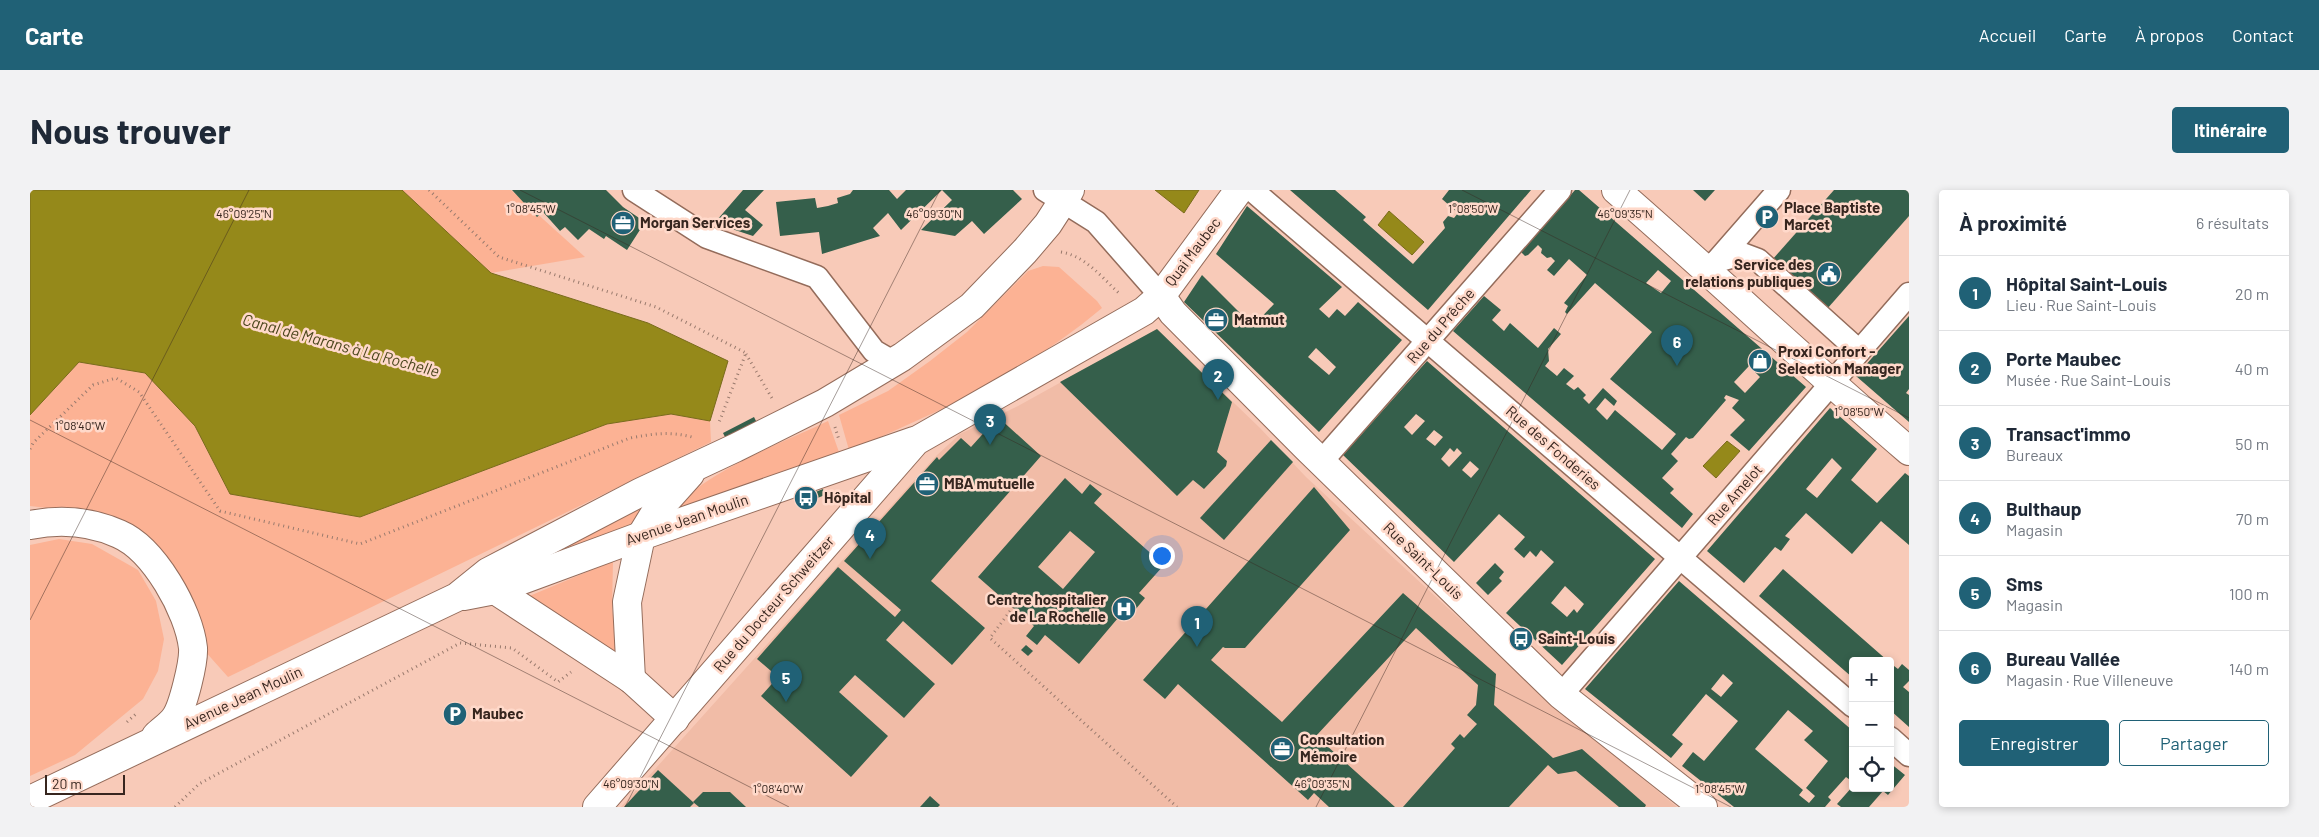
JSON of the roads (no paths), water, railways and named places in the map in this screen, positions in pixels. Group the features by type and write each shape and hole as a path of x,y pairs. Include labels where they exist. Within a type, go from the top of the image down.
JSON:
{"main road":[{"name":"Quai Maubec","path":"1152,304 1239,190"},
{"path":"1616,190 1714,266 1831,384 1909,451"},
{"name":"Avenue Jean Moulin","path":"30,800 457,597 488,572 641,492 698,466 723,445 825,403 893,362 972,306 1048,224 1059,194"},
{"name":"Rue du Docteur Schweitzer","path":"597,807 916,441 1152,304"},
{"name":"Rue Saint-Louis","path":"1152,304 1173,313 1321,462 1561,695 1703,807"},
{"name":"Avenue Jean Moulin","path":"457,597 495,590 641,536 916,441"},
{"path":"631,679 628,602 641,536 655,513 698,466"},
{"path":"30,525 53,520 86,523 121,534 151,558 166,578 182,613 192,648 190,673 176,717 150,742"},
{"path":"495,590 631,679 675,719"}],"street":[{"path":"634,190 707,237 817,277 874,351 893,362"},
{"name":"Rue des Fonderies","path":"1252,190 1849,703"},
{"name":"Rue du Prêche","path":"1321,462 1560,190"},
{"path":"1714,266 1779,190"},
{"path":"1059,194 1096,222 1152,304"},
{"path":"1714,266 1742,254 1758,260 1859,351"},
{"name":"Rue Amelot","path":"1561,695 1909,294"},
{"path":"1894,741 1909,754"}],"water":[{"name":"Canal de Marans à La Rochelle","path":"30,190 402,190 491,273 648,323 728,361 710,421 671,414 607,424 360,517 230,494 195,426 145,373 79,362 30,415"},
{"path":"1155,190 1199,190 1184,213"},
{"path":"1389,211 1424,242 1412,255 1378,225"},
{"path":"1727,441 1740,451 1716,478 1703,466"}],"place":[{"name":"Place Baptiste Marcet","path":"1767,217"},
{"name":"Morgan Services","path":"623,223"},
{"name":"Service des relations publiques","path":"1829,274"},
{"name":"Matmut","path":"1216,320"},
{"name":"Proxi Confort - Selection Manager","path":"1760,361"},
{"name":"Bureau Vallée","path":"1677,366"},
{"name":"Porte Maubec","path":"1218,400"},
{"name":"Transact'immo","path":"990,445"},
{"name":"MBA mutuelle","path":"927,484"},
{"name":"Hôpital","path":"806,498"},
{"name":"Bulthaup","path":"870,559"},
{"name":"Centre hospitalier de La Rochelle","path":"1124,609"},
{"name":"Saint-Louis","path":"1521,639"},
{"name":"Hôpital Saint-Louis","path":"1197,647"},
{"name":"Sms","path":"786,702"},
{"name":"Maubec","path":"455,714"},
{"name":"Consultation Mémoire","path":"1282,749"}]}
